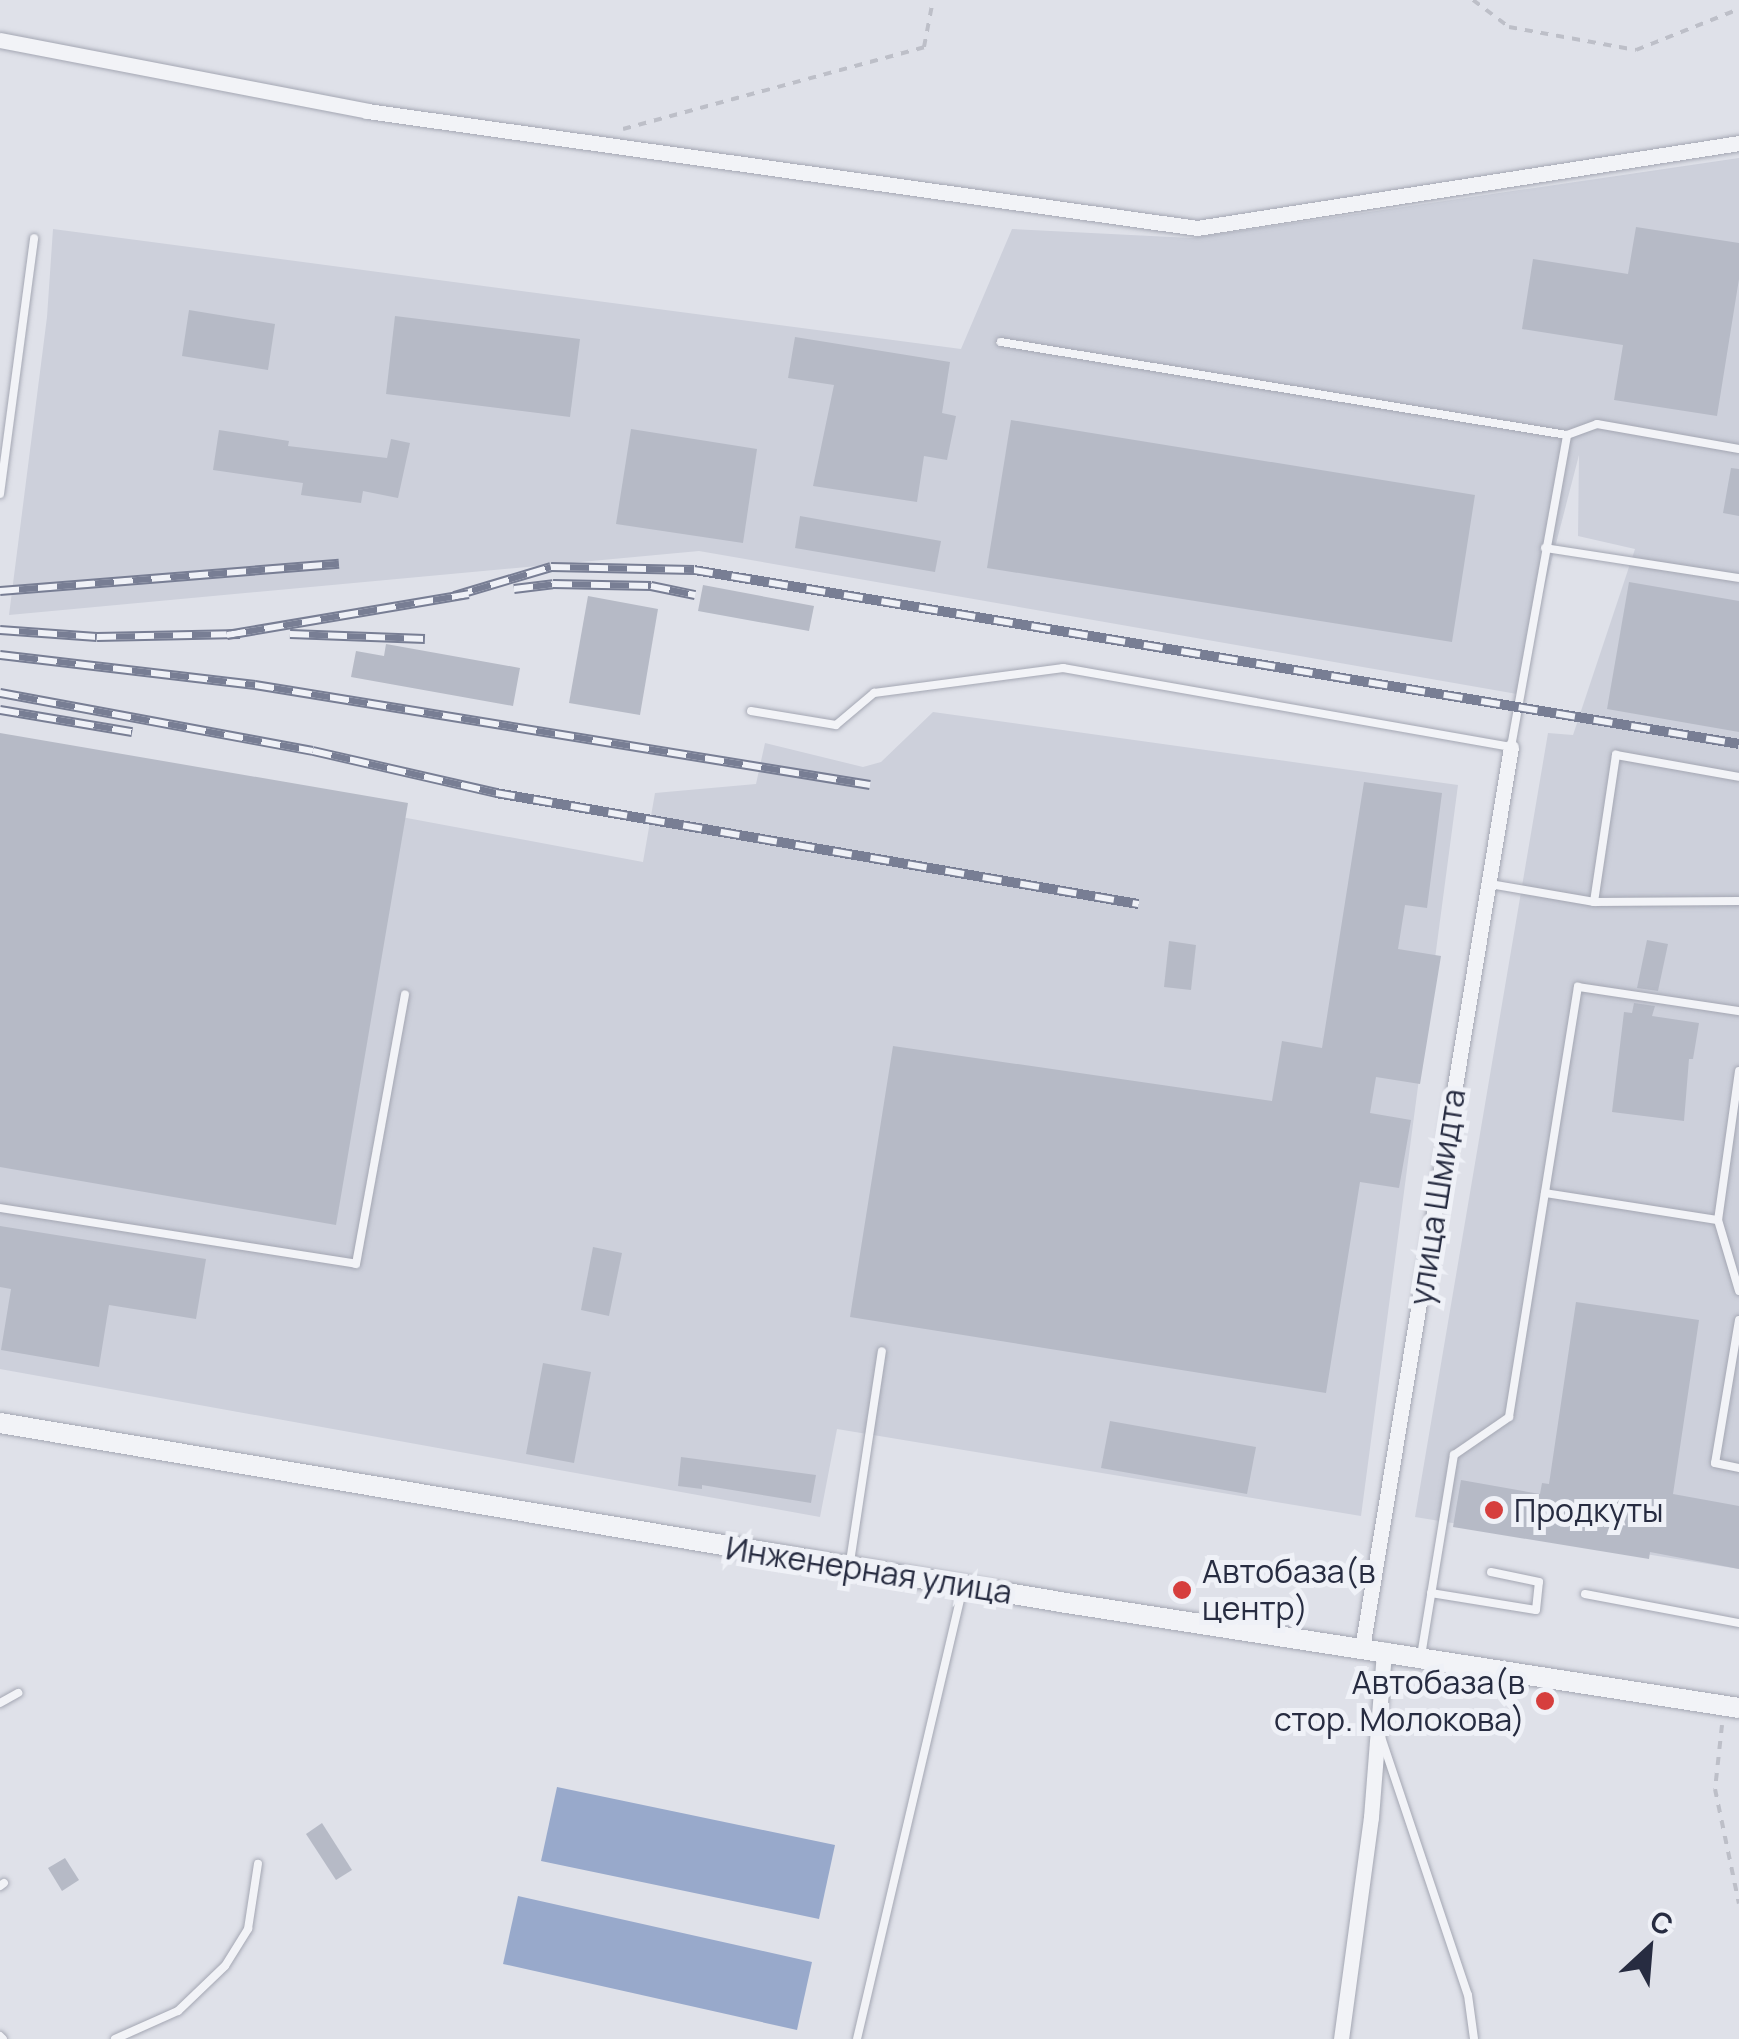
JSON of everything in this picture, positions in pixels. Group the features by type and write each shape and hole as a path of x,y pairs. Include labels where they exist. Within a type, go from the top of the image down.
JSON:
{"street":[{"path":"0,40 368,111 1196,228 1739,143"},
{"name":"улица Шмидта","path":"1362,1648 1511,747"},
{"name":"Инженерная улица","path":"0,1423 963,1586 1732,1707"},
{"path":"1341,2039 1379,1732 1384,1650"}],"lane":[{"path":"0,494 34,238"},
{"path":"1001,342 1567,435 1597,424 1739,449"},
{"path":"751,711 836,725 874,693 1063,668 1511,747 1567,435"},
{"path":"1545,548 1739,578"},
{"path":"1594,902 1616,755 1739,777"},
{"path":"1490,884 1594,902 1739,901"},
{"path":"1421,1656 1454,1455 1509,1417 1578,988 1739,1011"},
{"path":"0,1208 356,1264 404,994"},
{"path":"1739,1070 1718,1220 1739,1291"},
{"path":"1545,1193 1718,1220"},
{"path":"1739,1320 1714,1463 1739,1468"},
{"path":"849,1567 882,1351"},
{"path":"1432,1592 1536,1610 1539,1582 1492,1572"},
{"path":"857,2039 963,1586"},
{"path":"1586,1594 1739,1622"},
{"path":"0,1704 18,1693"},
{"path":"1379,1732 1468,1994 1474,2039"},
{"path":"114,2039 178,2011 224,1966 248,1930 258,1864"}],"path":[{"path":"618,130 924,47 933,0"},
{"path":"1473,0 1510,27 1636,50 1739,9"},
{"path":"1732,1707 1715,1789 1739,1904"}],"shaded area":[{"path":"1739,158 1739,1569 1415,1517 1548,733 1573,735 1635,549 1578,536 1579,455 1517,694 699,551 9,615 47,317 53,229 961,349 1012,229 1191,238"},
{"path":"933,712 1458,785 1361,1516 837,1429 820,1517 0,1369 0,742 643,862 655,793 756,784 765,743 863,767 881,762"}],"water":[{"path":"557,1787 835,1845 819,1919 541,1861"},
{"path":"518,1896 812,1962 797,2030 503,1964"}],"building":[{"path":"1636,227 1739,243 1739,279 1717,416 1614,400 1623,345 1522,329 1533,259 1628,274"},
{"path":"189,310 275,324 268,370 182,356"},
{"path":"395,316 580,339 570,417 386,394"},
{"path":"795,337 950,362 942,413 956,416 947,460 924,456 917,502 813,486 834,385 788,378"},
{"path":"1011,420 1475,495 1452,642 987,568"},
{"path":"631,429 757,449 743,543 616,524"},
{"path":"219,430 289,441 288,446 387,458 391,439 410,443 398,498 363,491 361,503 301,495 303,483 213,470"},
{"path":"1731,468 1739,469 1739,516 1723,513"},
{"path":"800,516 941,541 935,572 795,548"},
{"path":"1629,582 1739,601 1739,732 1607,709"},
{"path":"703,585 814,606 809,631 698,611"},
{"path":"588,596 658,609 640,715 569,703"},
{"path":"386,644 520,668 513,706 351,677 356,651 384,656"},
{"path":"0,733 408,803 336,1225 0,1167"},
{"path":"1364,782 1442,793 1427,908 1405,905 1398,949 1441,956 1420,1084 1376,1077 1370,1113 1411,1120 1399,1188 1360,1182 1326,1393 850,1317 893,1046 1272,1101 1282,1041 1322,1048"},
{"path":"1647,940 1668,944 1658,991 1637,988"},
{"path":"1169,941 1196,945 1191,990 1164,987"},
{"path":"1634,1003 1655,1006 1652,1016 1699,1023 1693,1059 1689,1059 1684,1121 1612,1112 1624,1012 1632,1013"},
{"path":"0,1226 206,1259 196,1319 109,1305 99,1367 1,1350 11,1289 0,1287"},
{"path":"593,1247 622,1253 609,1316 581,1310"},
{"path":"1576,1302 1699,1320 1673,1494 1739,1506 1739,1569 1650,1552 1649,1559 1453,1527 1461,1480 1540,1494 1542,1483 1549,1484"},
{"path":"543,1363 591,1372 574,1463 526,1454"},
{"path":"1110,1421 1256,1447 1247,1494 1101,1468"},
{"path":"681,1457 816,1475 811,1503 702,1485 702,1489 678,1486"},
{"path":"322,1823 352,1870 336,1880 306,1834"},
{"path":"65,1858 79,1880 62,1891 48,1868"}],"railway":[{"path":"0,591 339,564"},
{"path":"454,596 551,567 694,570 1739,744"},
{"path":"514,589 553,584 651,586 695,595"},
{"path":"227,635 469,594"},
{"path":"0,630 97,637 240,634"},
{"path":"290,634 425,639"},
{"path":"0,655 255,685 870,785"},
{"path":"0,693 313,751 496,793 1138,904"},
{"path":"0,710 132,732"}],"place":[{"name":"Продкуты","path":"1494,1510"},
{"name":"Автобаза(в центр)","path":"1182,1590"},
{"name":"Автобаза(в стор. Молокова)","path":"1545,1701"}]}
